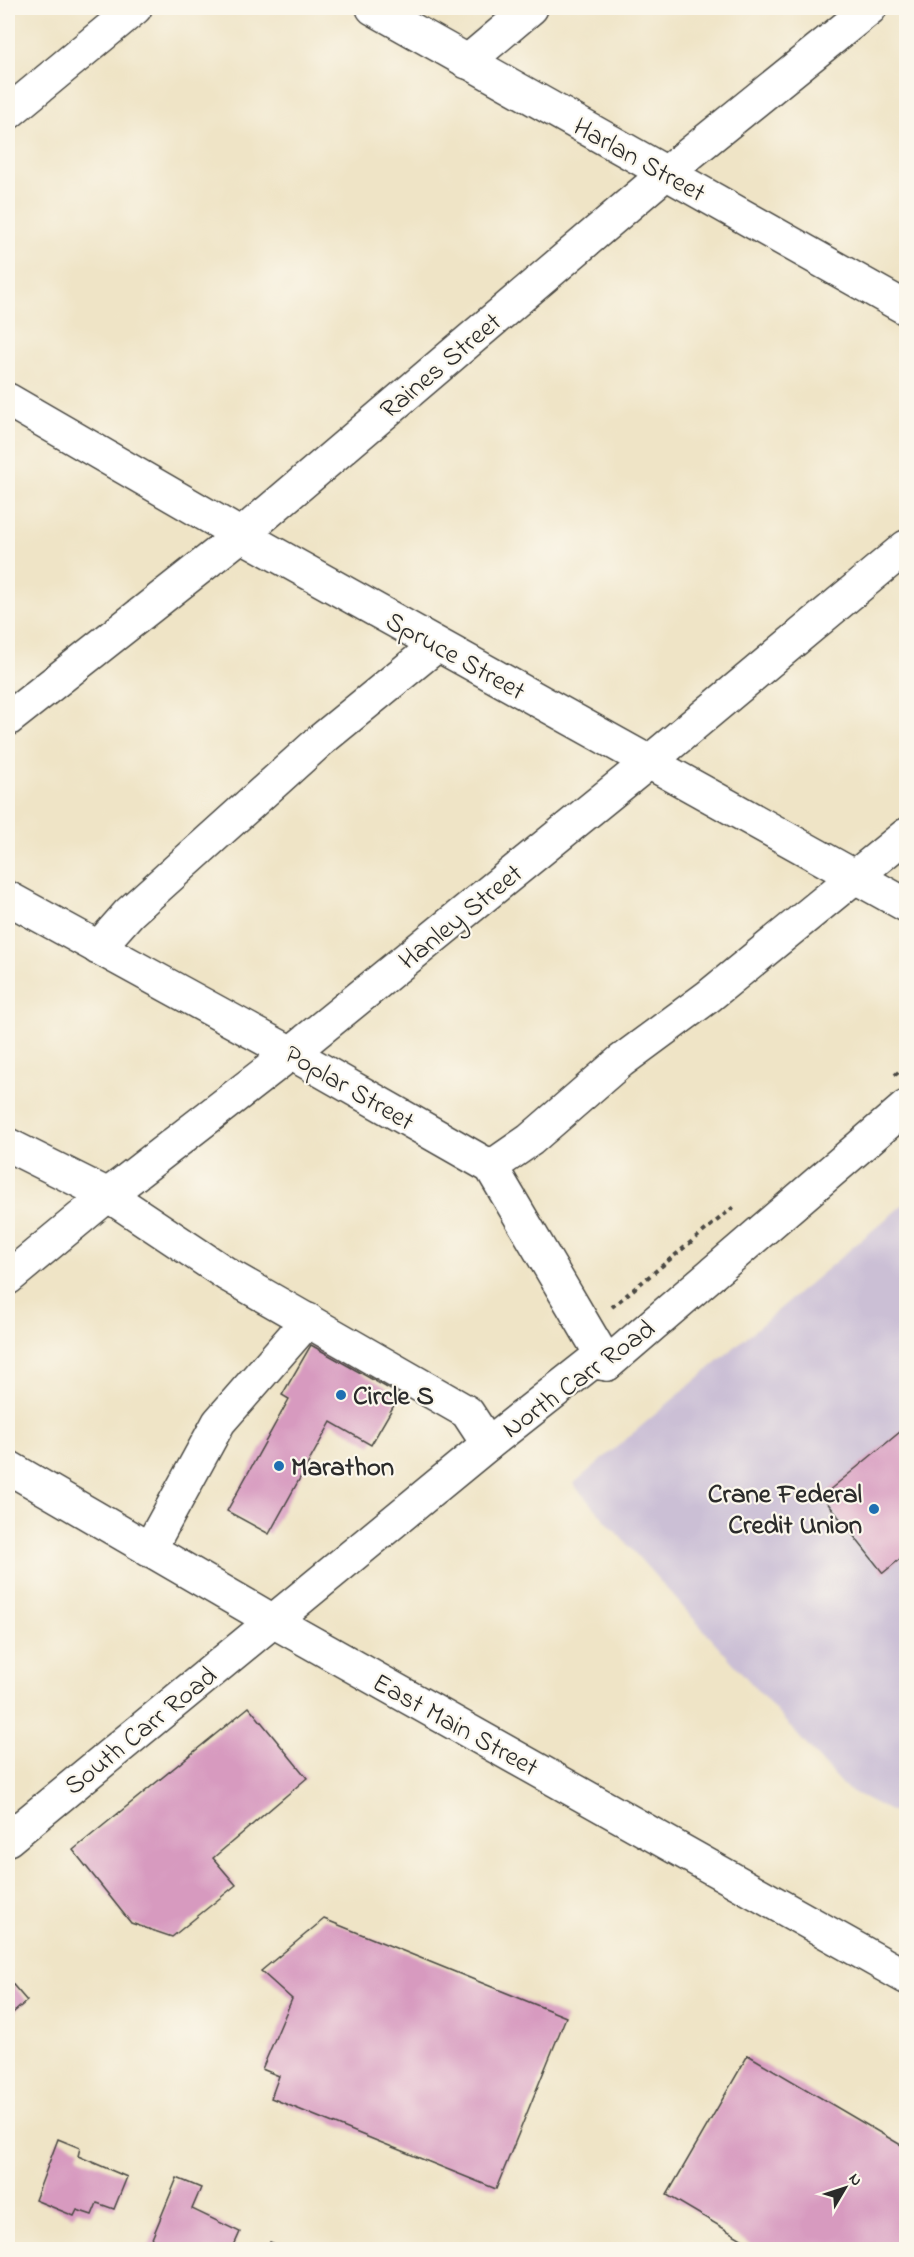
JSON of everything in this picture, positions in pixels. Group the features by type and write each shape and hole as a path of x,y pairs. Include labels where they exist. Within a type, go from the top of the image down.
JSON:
{"street":[{"path":"8,113 135,8"},
{"name":"Harlan Street","path":"373,8 906,308"},
{"path":"467,62 531,8"},
{"name":"Raines Street","path":"8,719 241,535 666,173 870,8"},
{"name":"Spruce Street","path":"8,400 241,535 906,905"},
{"name":"Hanley Street","path":"8,1278 108,1195 291,1053 649,762 906,547"},
{"path":"98,948 129,913 321,740 437,645"},
{"path":"491,1167 530,1140 621,1061 709,996 906,835"},
{"name":"Poplar Street","path":"8,897 291,1053 491,1167 607,1364"},
{"name":"North Carr Road","path":"273,1621 488,1444 592,1362 607,1364 906,1107"},
{"path":"8,1145 108,1195 228,1275 467,1412 488,1444"},
{"path":"149,1550 219,1422 308,1320"},
{"name":"East Main Street","path":"8,1467 273,1621 906,1977"},
{"name":"South Carr Road","path":"8,1839 273,1621"}],"path":[{"path":"888,1081 906,1066"},
{"path":"586,1328 742,1201"}],"shaded area":[{"path":"906,1202 906,1819 845,1788 573,1484"}],"building":[{"path":"311,1345 400,1395 371,1445 331,1422 269,1534 227,1511 289,1399 282,1395"},
{"path":"906,1427 906,1554 883,1573 822,1496"},
{"path":"249,1707 307,1778 213,1858 236,1885 172,1937 131,1923 73,1850"},
{"path":"324,1919 566,2017 496,2189 271,2098 279,2076 262,2069 292,1999 261,1971"},
{"path":"8,1979 27,2001 8,2017"},
{"path":"748,2055 906,2148 906,2250 760,2250 667,2195"},
{"path":"58,2139 80,2148 78,2156 127,2177 114,2209 97,2203 92,2215 77,2210 74,2216 35,2200"},
{"path":"177,2178 201,2188 192,2209 240,2232 232,2250 157,2250 149,2246"},
{"path":"270,2242 287,2249 287,2250 267,2250"}],"place":[{"name":"Circle S","path":"341,1395"},
{"name":"Marathon","path":"279,1466"},
{"name":"Crane Federal Credit Union","path":"874,1509"}]}
